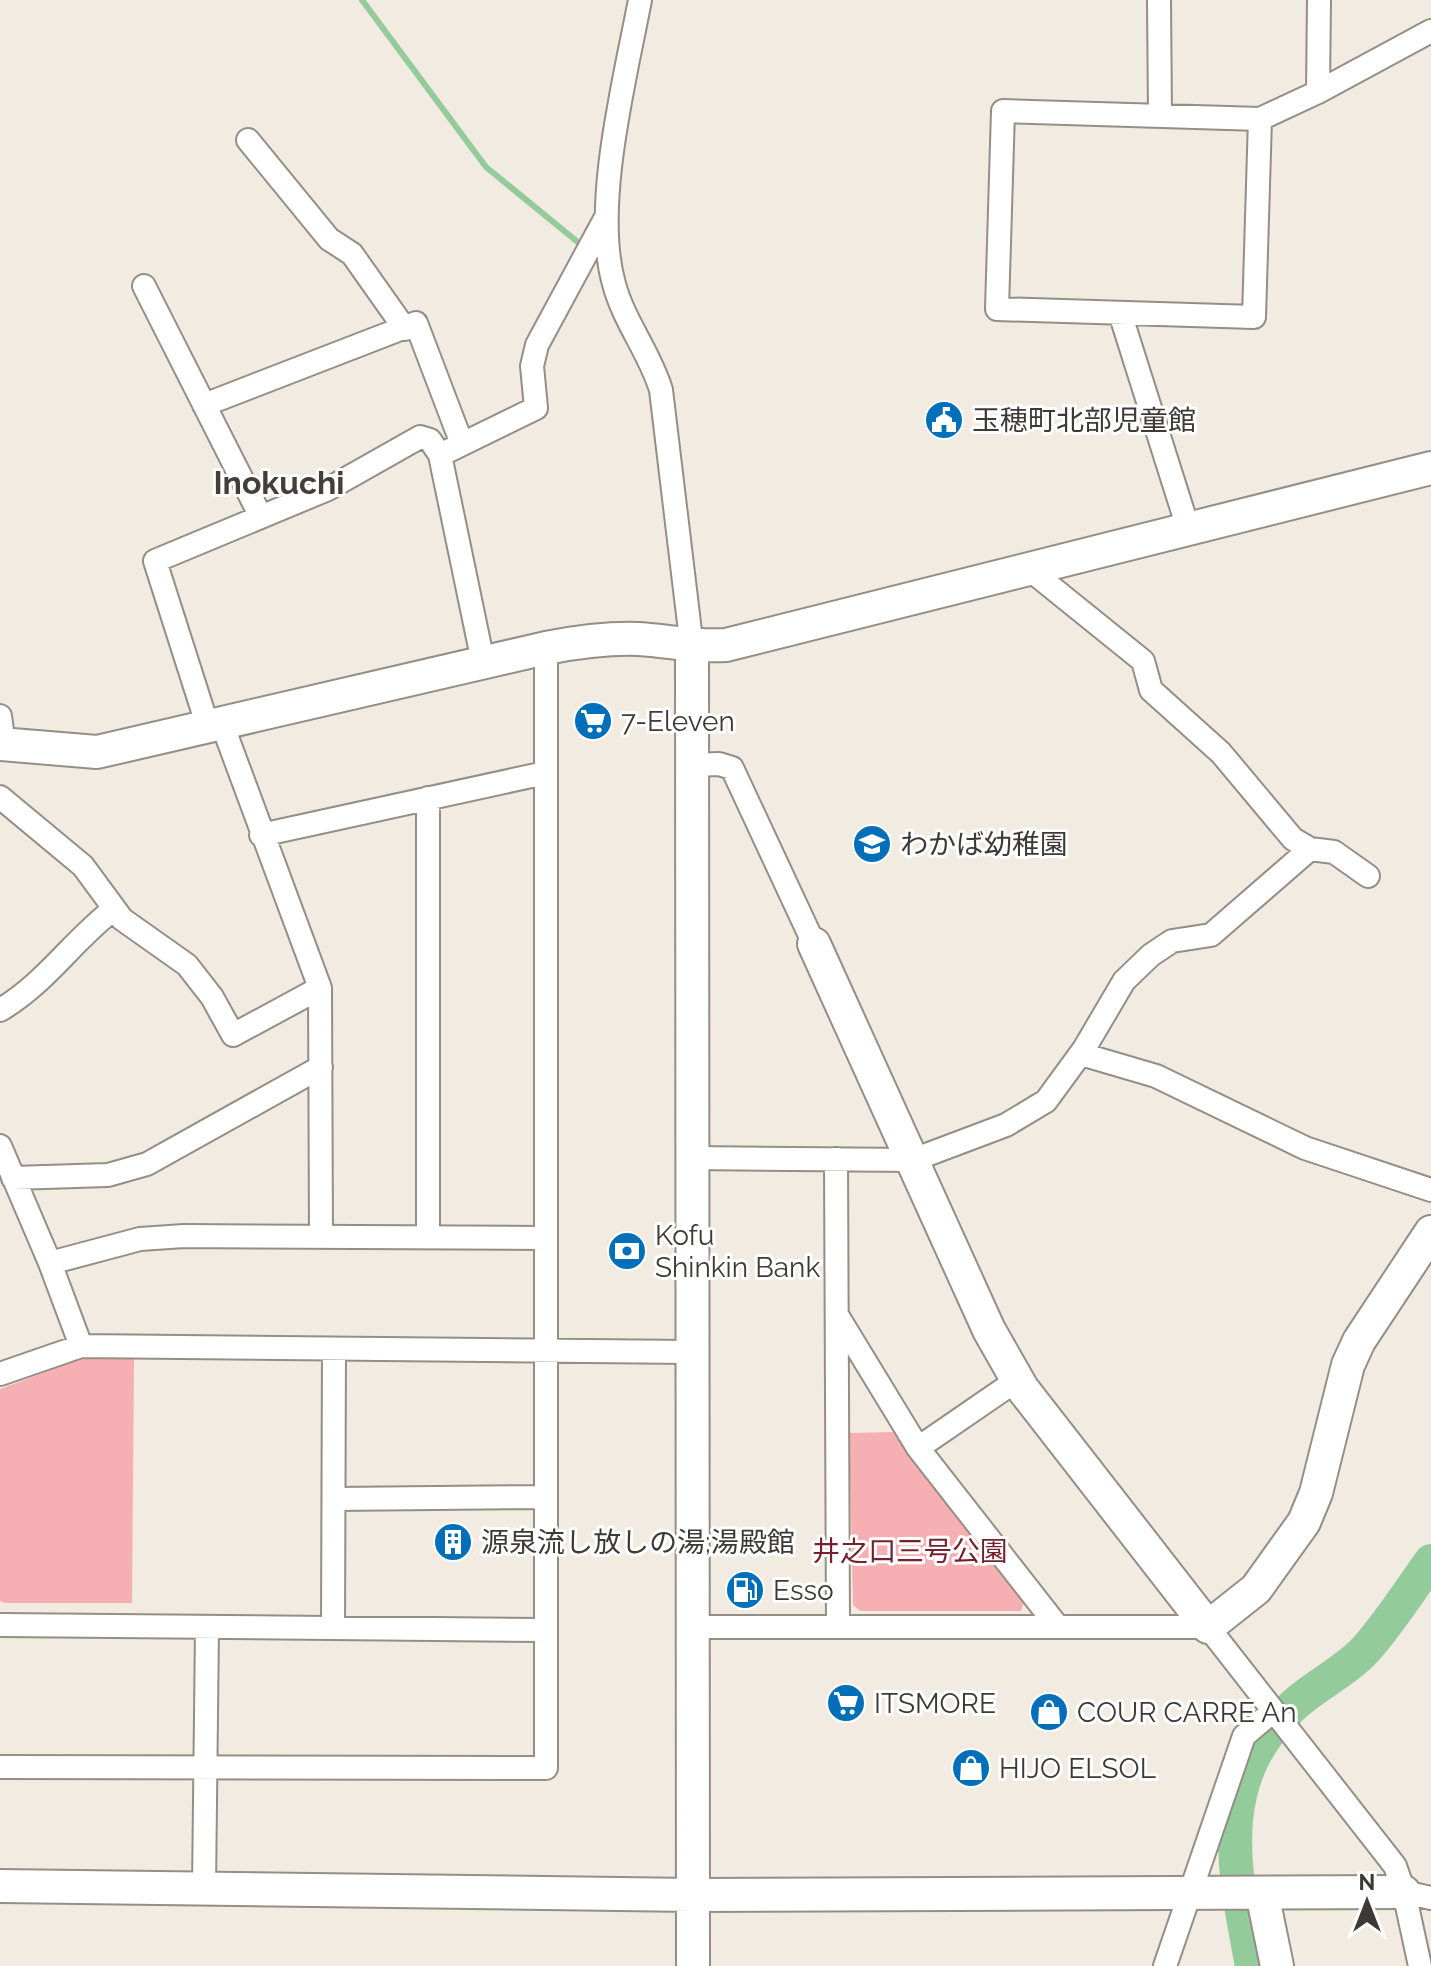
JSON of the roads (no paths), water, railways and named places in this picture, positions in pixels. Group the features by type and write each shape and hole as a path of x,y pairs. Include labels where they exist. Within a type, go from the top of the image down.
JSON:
{"street":[{"path":"640,0 622,94 608,215 614,285 653,365 661,390 692,648 690,1627 693,1966"},
{"path":"1159,0 1160,116"},
{"path":"1318,92 1319,0"},
{"path":"1260,119 1254,317 997,309 1003,111 1260,119 1318,92 1431,31"},
{"path":"248,140 329,239 352,254 405,329"},
{"path":"440,455 536,408 532,366 537,345 608,215"},
{"path":"144,286 261,517"},
{"path":"1120,313 1188,528"},
{"path":"204,405 416,323 462,444"},
{"path":"321,1236 320,988 214,723 155,561 328,489 420,437 430,440 440,455 483,662"},
{"path":"1,735 97,752 546,648 601,639 643,639 692,648 726,645 1431,468"},
{"path":"1029,569 1143,661 1151,690 1221,753 1293,839 1310,849 1334,852 1368,876"},
{"path":"0,1767 546,1768 546,648"},
{"path":"692,765 719,764 732,768 989,1330 1017,1380 1272,1713 1418,1895 1420,1966"},
{"path":"261,835 545,773"},
{"path":"0,797 83,866 122,919 187,965 212,997 233,1035 320,988"},
{"path":"428,798 428,1237"},
{"path":"692,1158 913,1160 1006,1125 1046,1101 1081,1054 1124,981 1151,955 1172,941 1211,935 1310,849"},
{"path":"0,1010 28,994 64,954 114,909"},
{"path":"1081,1054 1156,1076 1305,1148 1431,1190"},
{"path":"13,1178 108,1175 147,1164 321,1067"},
{"path":"0,1146 50,1263 81,1346"},
{"path":"836,1159 838,1627"},
{"path":"690,1627 1208,1627 1256,1589 1304,1522 1316,1493 1348,1365 1359,1341 1431,1232"},
{"path":"50,1263 140,1239 184,1236 546,1238"},
{"path":"836,1314 918,1448 1058,1627"},
{"path":"0,1374 81,1346 691,1352"},
{"path":"333,1628 334,1349"},
{"path":"918,1448 1017,1380"},
{"path":"334,1499 544,1497"},
{"path":"0,1625 546,1630"},
{"path":"204,1889 207,1628"},
{"path":"1165,1966 1244,1736 1272,1713"},
{"path":"0,1886 693,1895 1247,1892 1418,1895"},
{"path":"1247,1892 1277,1966"}],"waterway":[{"path":"362,0 486,167 585,248"},
{"path":"1252,1966 1236,1861 1240,1795 1250,1764 1268,1734 1294,1705 1366,1649 1431,1561"}],"place":[{"name":"玉穂町北部児童館","path":"944,420"},
{"name":"7-Eleven","path":"593,721"},
{"name":"わかば幼稚園","path":"872,844"},
{"name":"Kofu Shinkin Bank","path":"627,1251"},
{"name":"源泉流し放しの湯;湯殿館","path":"453,1542"},
{"name":"Esso","path":"745,1590"},
{"name":"ITSMORE","path":"846,1703"},
{"name":"COUR CARRE An","path":"1049,1712"},
{"name":"HIJO ELSOL","path":"971,1768"}],"district":[{"name":"Inokuchi","path":"279,482"}],"park label":[{"name":"井之口三号公園","path":"910,1551"}]}
